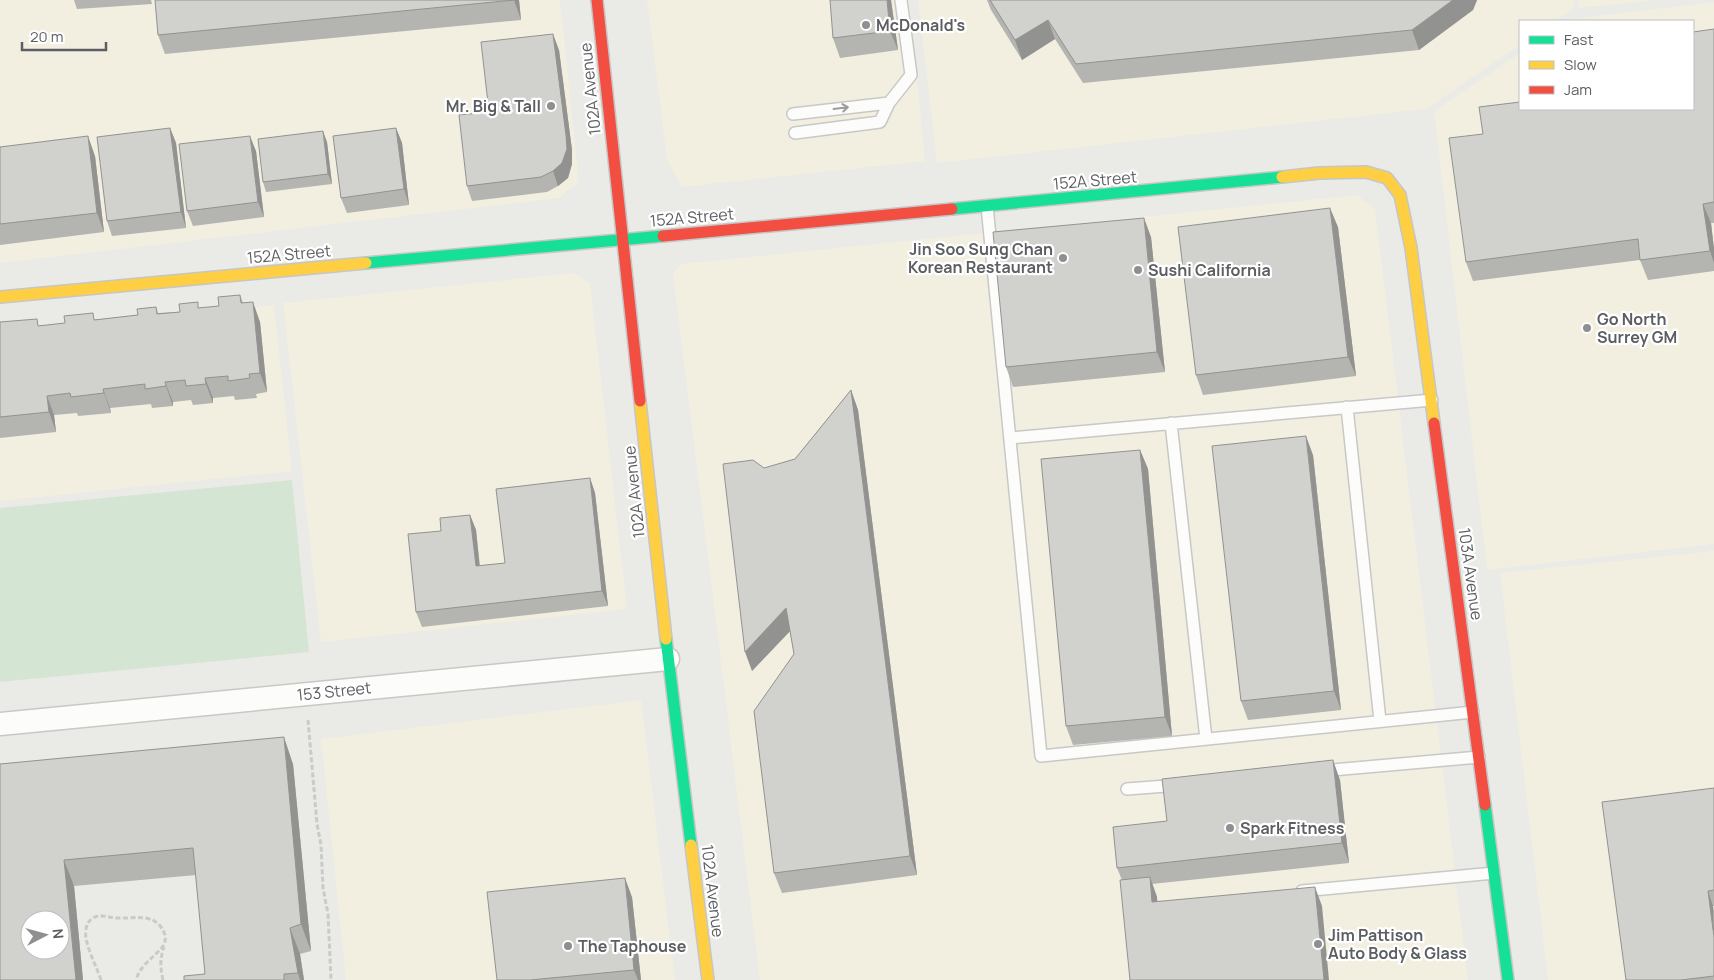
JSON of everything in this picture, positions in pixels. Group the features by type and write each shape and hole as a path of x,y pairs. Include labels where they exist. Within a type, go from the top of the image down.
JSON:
{"street":[{"name":"102A Avenue","path":"597,0 668,659 708,980"},
{"name":"152A Street","path":"0,297 987,206 1319,173 1366,172 1387,178"},
{"name":"103A Avenue","path":"1387,178 1400,195 1412,248 1508,980"},
{"name":"153 Street","path":"0,724 668,659"}],"lane":[{"path":"795,133 880,122 890,102 910,75 901,0"},
{"path":"793,114 890,102"},
{"path":"987,206 1041,756 1473,712"},
{"path":"1010,438 1432,400"},
{"path":"1347,408 1380,721"},
{"path":"1171,423 1206,739"},
{"path":"1306,773 1479,757"},
{"path":"1127,790 1187,784"},
{"path":"1286,892 1494,873"}],"path":[{"path":"308,717 317,824 321,845 323,888 328,914 331,980"},
{"path":"101,980 85,929 89,920 97,916 115,918 136,916 152,919 158,924 164,931 166,940 161,956 160,969 163,980"},
{"path":"136,980 140,968 164,946"}],"shaded area":[{"path":"0,0 560,0 579,182 559,198 0,263"},
{"path":"647,0 909,0 925,161 682,187 667,160"},
{"path":"918,0 1573,0 1574,9 1557,20 1519,20 1519,46 1426,109 937,163"},
{"path":"1578,0 1657,0 1579,8"},
{"name":"Go North Surrey GM","path":"1714,2 1714,544 1487,570 1434,111 1519,54 1519,110 1694,110 1694,20 1569,20"},
{"path":"1357,195 1375,209 1468,980 760,980 673,273 681,264"},
{"path":"574,273 590,284 627,609 321,642 283,303"},
{"path":"274,305 292,471 0,501 0,335"},
{"path":"1714,551 1714,980 1548,980 1500,573"},
{"path":"641,700 675,980 346,980 321,739"}],"green space":[{"path":"292,480 309,652 0,682 0,508"}],"building":[{"path":"155,0 514,0 158,35"},
{"path":"830,0 887,0 890,31 833,38"},
{"path":"990,0 1453,0 1412,30 1076,64 1048,20 1015,40"},
{"path":"1714,29 1714,202 1703,204 1710,251 1640,260 1638,239 1466,262 1449,138 1483,134 1479,107 1519,102 1519,110 1694,110 1694,32"},
{"path":"553,34 567,149 562,163 553,171 541,177 467,186 459,115 489,112 481,42"},
{"path":"170,128 181,212 107,221 97,137"},
{"path":"396,128 404,189 341,198 333,136"},
{"path":"323,131 328,174 263,182 258,139"},
{"path":"88,136 97,213 0,224 0,147"},
{"path":"250,136 258,202 187,211 179,144"},
{"path":"1330,208 1348,357 1196,375 1178,227"},
{"path":"1144,218 1157,352 1006,367 993,232"},
{"path":"240,295 241,303 253,302 260,373 249,374 250,378 228,381 228,376 205,378 206,384 186,386 185,380 165,382 166,386 145,389 145,384 103,389 104,393 71,397 70,393 47,396 49,412 0,417 0,322 37,319 38,326 65,323 64,316 93,313 94,320 138,315 137,309 156,307 157,314 180,312 179,304 198,302 198,308 219,306 218,297"},
{"path":"851,390 910,856 774,873 754,711 794,654 786,608 745,652 723,464 753,460 764,468 795,459"},
{"path":"1306,436 1334,691 1241,701 1212,446"},
{"path":"1140,450 1165,717 1066,726 1041,459"},
{"path":"590,478 602,591 416,612 408,534 441,531 440,518 470,515 476,566 505,563 496,489"},
{"path":"284,737 301,924 290,928 298,973 284,974 284,980 184,980 184,976 205,974 193,848 64,860 69,910 20,910 20,960 70,960 70,920 76,980 0,980 0,764"},
{"path":"1333,760 1342,843 1117,868 1113,827 1167,821 1162,779"},
{"path":"1714,788 1714,890 1708,891 1714,937 1714,976 1681,980 1626,980 1602,802"},
{"path":"1150,877 1152,902 1315,887 1324,980 1130,980 1120,880"},
{"name":"The Taphouse","path":"625,878 634,970 530,980 497,980 487,892"}],"traffic: fast":[{"path":"952,209 1282,177"},
{"path":"366,263 663,236"},
{"path":"666,639 691,845"},
{"path":"1485,805 1508,980"}],"traffic: slow":[{"path":"1282,177 1319,173 1366,172 1387,178 1400,195 1411,248 1434,423"},
{"path":"0,297 366,263"},
{"path":"640,401 666,639"},
{"path":"691,845 708,980"}],"traffic: jam":[{"path":"597,0 640,401"},
{"path":"663,236 952,209"},
{"path":"1434,423 1485,805"}],"place":[{"name":"McDonald's","path":"866,25"},
{"name":"Mr. Big & Tall","path":"551,106"},
{"name":"Jin Soo Sung Chan Korean Restaurant","path":"1063,258"},
{"name":"Sushi California","path":"1138,270"},
{"name":"Go North Surrey GM","path":"1587,328"},
{"name":"Spark Fitness","path":"1230,828"},
{"name":"Jim Pattison Auto Body & Glass","path":"1318,944"},
{"name":"The Taphouse","path":"568,946"}]}
